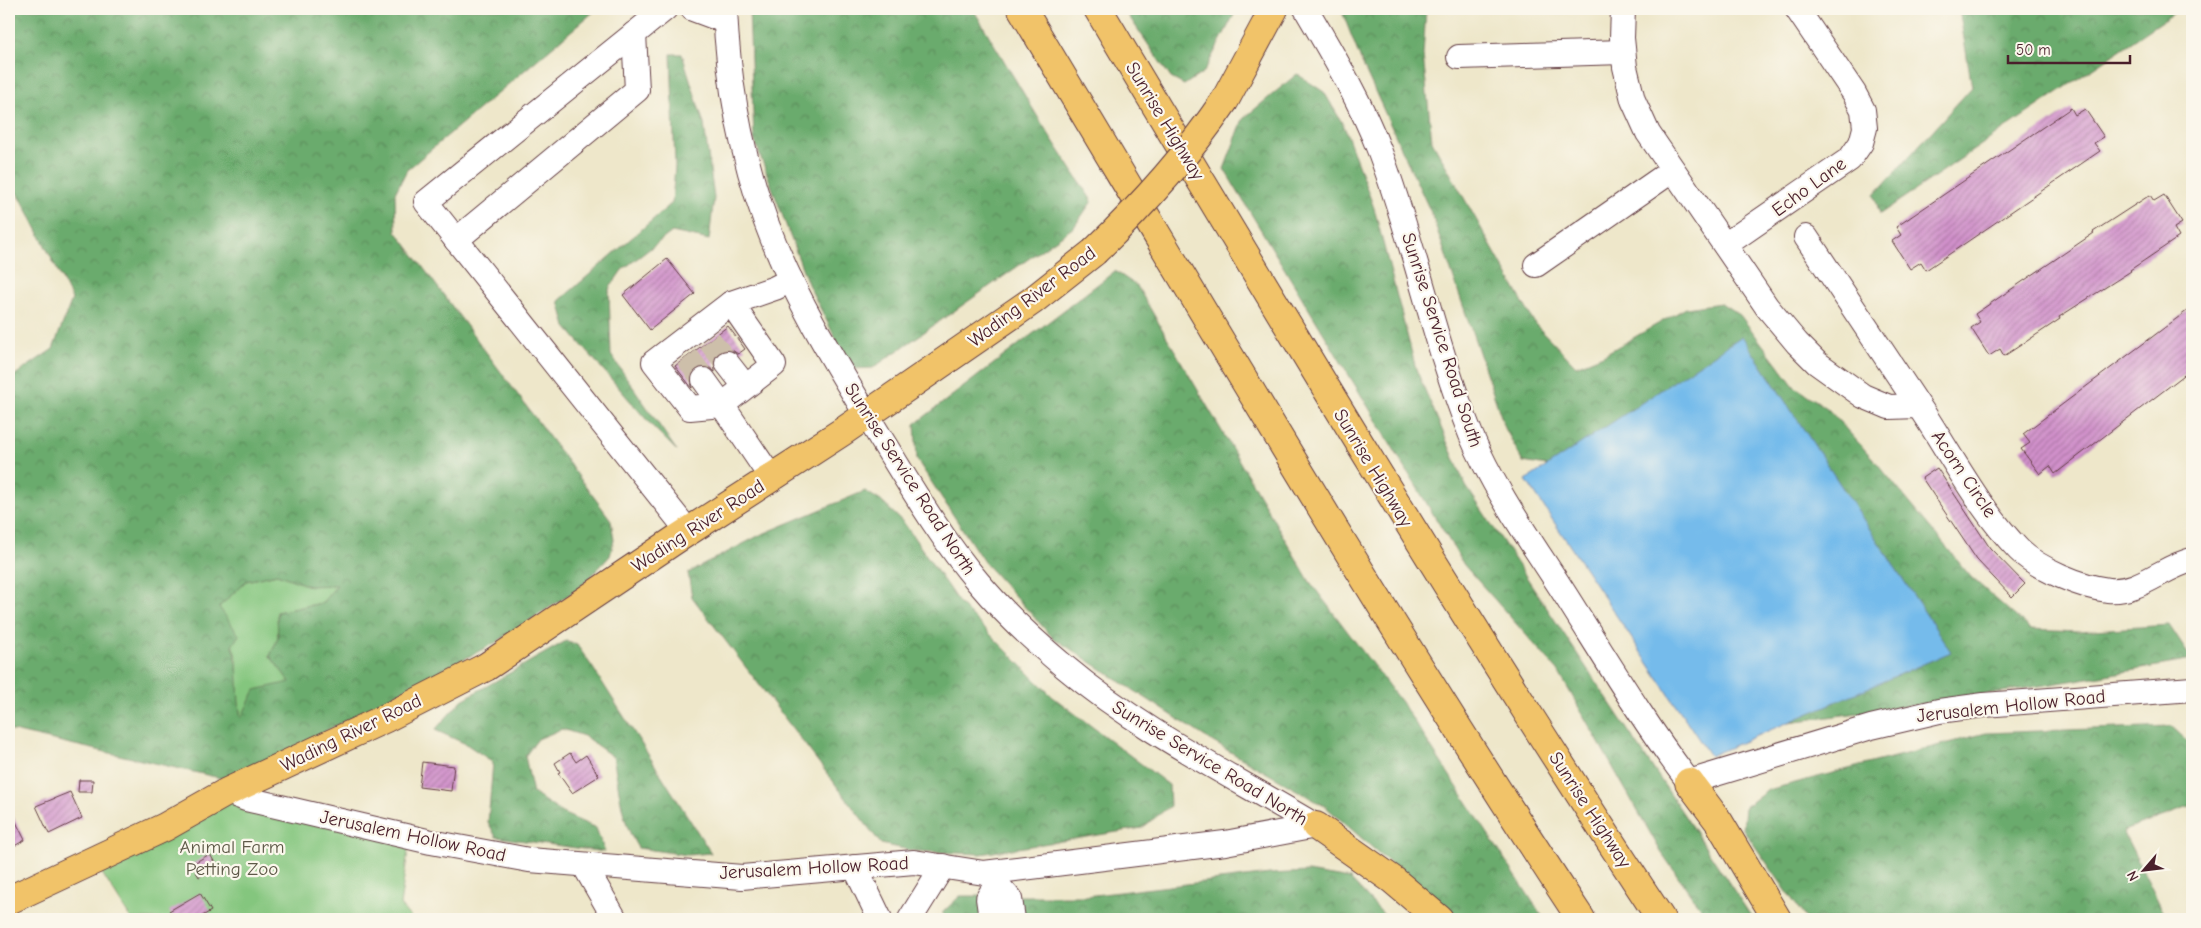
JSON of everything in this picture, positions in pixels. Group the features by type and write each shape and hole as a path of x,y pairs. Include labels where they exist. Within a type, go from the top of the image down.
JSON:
{"main road":[{"path":"1022,9 1306,483 1447,710 1581,919"},
{"name":"Sunrise Highway","path":"1098,9 1406,522 1661,919"},
{"name":"Wading River Road","path":"9,900 165,827 227,792 386,718 486,667 688,531 772,479 1032,301 1094,252 1136,212 1167,177 1196,141 1225,100 1274,9"},
{"path":"1690,782 1719,822 1777,919"},
{"path":"1316,826 1393,880 1439,919"}],"street":[{"path":"665,9 426,202 688,531"},
{"path":"693,9 725,15"},
{"name":"Sunrise Service Road South","path":"1306,9 1352,92 1380,151 1453,384 1483,460 1514,515 1627,692 1667,752 1690,782"},
{"path":"1623,9 1623,52 1633,100 1648,133 1767,307 1797,343 1817,363 1863,396 1889,407 1918,406"},
{"name":"Echo Lane","path":"1724,245 1850,159 1861,143 1865,128 1863,110 1797,9"},
{"name":"Sunrise Service Road North","path":"725,15 733,89 749,164 766,222 791,280 833,360 926,511 955,553 997,603 1043,649 1084,683 1137,721 1316,826"},
{"path":"456,240 637,90 634,34"},
{"path":"1459,57 1623,52"},
{"path":"1536,264 1673,170"},
{"name":"Acorn Circle","path":"1806,237 1979,501 2020,551 2057,575 2093,588 2110,590 2128,589 2149,580 2168,568 2192,560"},
{"path":"731,303 774,365 722,405 690,408 654,362 682,351 704,334 731,303 775,288 791,280"},
{"path":"727,363 745,386"},
{"path":"704,380 772,479"},
{"name":"Jerusalem Hollow Road","path":"1690,782 1871,727 1939,710 2192,689"},
{"name":"Jerusalem Hollow Road","path":"227,792 246,799 431,842 529,860 742,876 914,862 984,873 996,878 1225,843 1316,826"},
{"path":"584,865 615,919"},
{"path":"910,919 943,866"},
{"path":"855,867 880,919"},
{"path":"991,919 988,898 996,878"},
{"path":"996,878 1010,899 1013,919"}],"green space":[{"path":"9,9 597,9 407,170 395,193 396,231 611,520 614,540 610,556 581,587 495,643 239,776 220,778 9,730 9,379 53,349 72,299 23,202 9,182","holes":["277,574 309,586 337,585 322,603 277,612 278,638 270,656 290,682 255,690 241,718 235,655 232,646 239,635 219,607 246,581"]},
{"path":"749,9 973,9 1039,119 1092,201 1074,227 873,368 851,369 808,284 754,139"},
{"path":"1124,9 1237,9 1204,72 1184,85 1171,78"},
{"path":"1341,9 1426,9 1423,55 1432,141 1535,324 1576,366 1603,355 1686,308 1721,303 1740,315 1794,386 1827,408 1876,462 1971,577 2030,629 2079,631 2169,625 2192,660 1958,699 1722,730 1570,470 1523,462 1505,428 1432,215 1362,63"},
{"path":"1959,9 2180,9 1880,214 1874,195 1972,87"},
{"path":"671,54 682,54 704,124 714,198 709,240 672,232 622,270 609,289 611,355 677,451 651,425 566,327 559,301 672,203 675,166"},
{"path":"1297,74 1324,92 1344,126 1374,208 1416,369 1466,486 1753,919 1708,919 1661,852 1558,671 1464,565 1224,169 1243,119"},
{"path":"1115,271 1137,286 1310,582 1404,706 1544,919 1451,919 1326,807 1213,742 1052,637 984,562 917,460 915,424"},
{"path":"865,491 881,501 904,523 959,603 1053,697 1169,785 1170,806 1142,828 981,854 914,851 881,844 692,597 688,573 760,535"},
{"path":"277,574 309,586 338,584 322,603 277,612 278,638 270,656 290,682 241,719 238,698 237,659 219,607 246,581"},
{"path":"566,641 577,645 593,668 711,853 687,855 638,848 627,826 621,804 613,757 584,736 562,729 538,739 525,756 533,793 562,813 596,828 605,852 496,837 488,822 493,762 466,744 435,730 462,700"},
{"path":"2171,726 2192,745 2192,806 2123,831 2167,919 1806,919 1743,829 1745,807 1768,790 1986,733"},
{"name":"Animal Farm Petting Zoo","path":"225,793 410,838 400,905 412,919 131,919 93,859"},
{"path":"1308,872 1350,879 1388,919 948,919 942,913 960,896 1086,896 1270,874"}],"water":[{"path":"1742,336 1951,652 1710,756 1526,480"}],"building":[{"path":"2071,108 2075,115 2085,109 2104,137 2094,143 2100,151 1926,270 1921,262 1910,269 1892,241 1901,235 1896,227"},
{"path":"2150,195 2154,201 2164,195 2182,223 2174,228 2179,237 2004,356 2000,349 1989,356 1971,328 1980,322 1975,314"},
{"path":"667,259 695,294 650,330 623,295"},
{"path":"2192,307 2192,369 2055,474 2050,466 2040,474 2021,449 2030,443 2023,434"},
{"path":"728,326 745,349 738,354 726,349 719,352 714,358 715,372 709,367 703,366 696,369 691,375 692,388 675,366"},
{"path":"1937,468 1990,548 2025,584 2012,597 1977,560 1922,478"},
{"path":"570,753 576,762 586,755 599,776 572,793 558,773 560,772 555,763"},
{"path":"422,762 454,766 451,791 419,787"},
{"path":"79,780 93,780 92,792 78,792"},
{"path":"70,792 82,818 49,834 36,806"},
{"path":"9,808 25,840 9,849"},
{"path":"210,854 217,867 199,877 192,864"},
{"path":"200,893 211,911 197,919 174,919 169,911"}],"tunnel":[{"path":"709,340 727,363"},
{"path":"687,357 704,380"}]}
